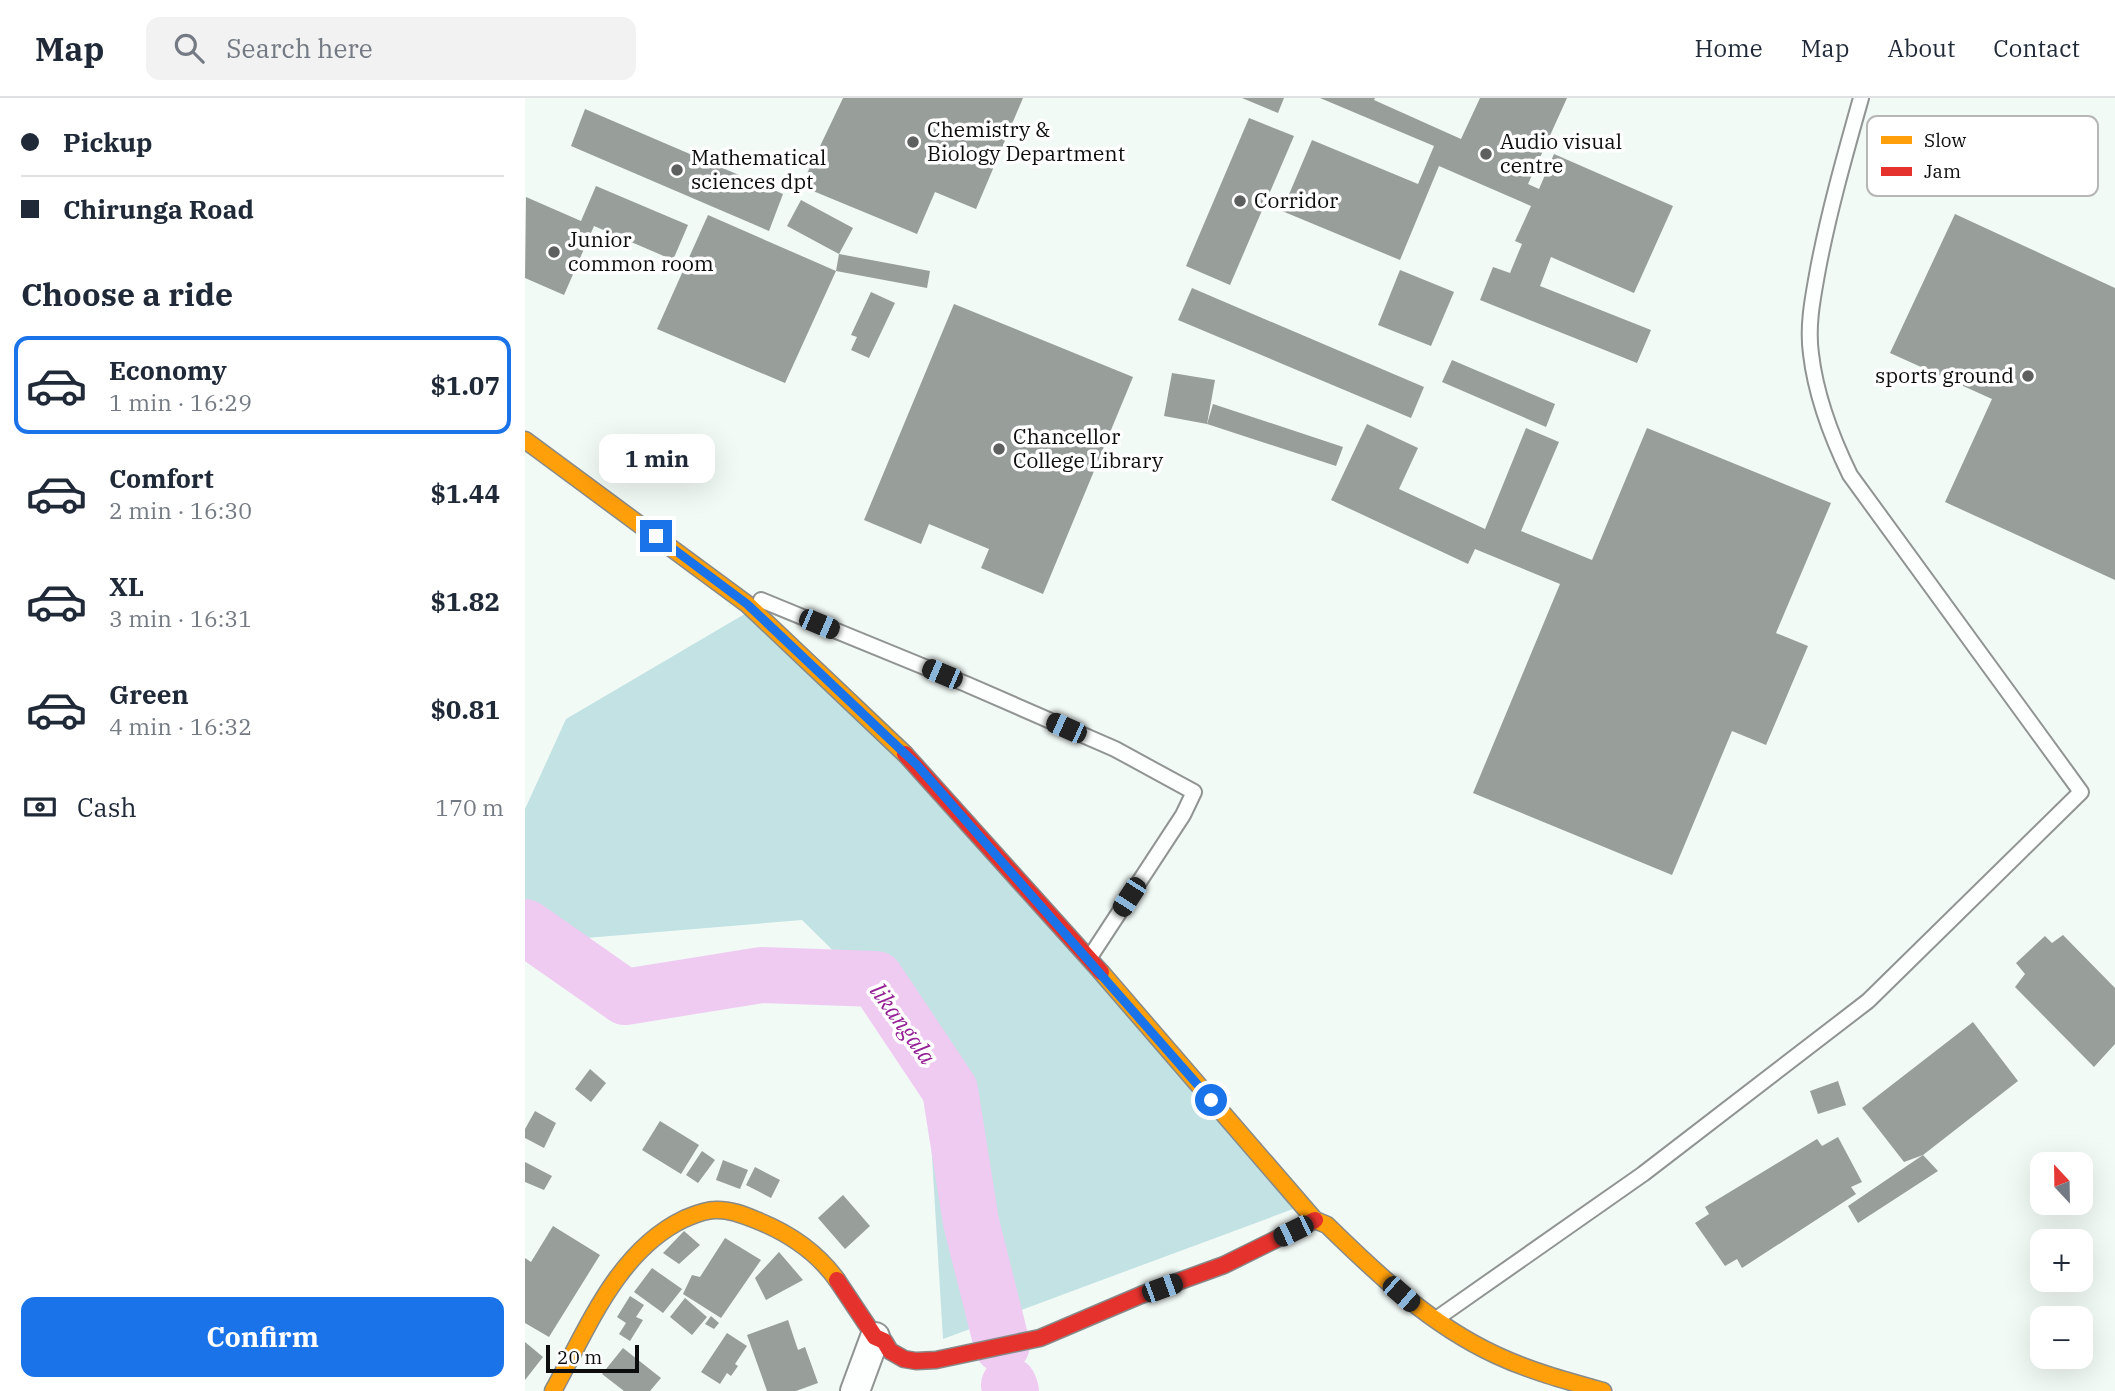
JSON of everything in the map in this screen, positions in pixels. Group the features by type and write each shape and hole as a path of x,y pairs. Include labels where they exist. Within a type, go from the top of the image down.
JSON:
{"street":[{"path":"525,440 747,604 917,765 1089,958 1315,1220 1327,1225 1371,1268 1435,1320 1482,1349 1545,1374 1603,1391"},
{"path":"553,1391 585,1333 630,1262 664,1228 682,1219 717,1209 736,1213 786,1233 821,1261 875,1337 884,1341 890,1351 904,1359 916,1361 936,1360 1039,1338 1142,1295 1224,1265 1315,1220"},
{"path":"855,1391 875,1337"}],"lane":[{"path":"1435,1320 1643,1174 1868,1001 2081,792 1850,475 1833,440 1818,395 1810,352 1809,315 1828,218 1861,98"},
{"path":"721,583 1115,749 1194,792 1182,815 1089,958"}],"shaded area":[{"path":"760,605 1304,1205 943,1339 925,1041 802,920 586,938 525,905 525,809 566,719"}],"building":[{"name":"Chemistry & Biology Department","path":"843,98 1023,98 976,209 935,192 917,234 801,186"},
{"path":"1242,98 1284,98 1278,113"},
{"path":"1320,98 1375,98 1374,100 1461,139 1480,98 1567,98 1528,184 1539,189 1554,154 1673,206 1634,293 1551,257 1540,286 1651,330 1637,363 1480,300 1493,267 1510,273 1522,244 1515,241 1531,206 1439,166 1400,260 1282,211 1312,140 1418,184 1434,146"},
{"name":"Mathematical sciences dpt","path":"585,109 783,194 769,231 571,146"},
{"name":"Corridor","path":"1249,118 1294,136 1230,285 1186,266"},
{"path":"596,186 688,225 673,260 594,226 564,295 525,278 526,197 581,221"},
{"path":"801,200 853,228 839,254 787,226"},
{"name":"sports ground","path":"1955,214 2115,288 2115,580 1945,502 1992,399 1890,353"},
{"path":"708,215 836,271 785,383 657,329"},
{"path":"839,254 930,271 927,288 836,271"},
{"path":"1400,270 1454,292 1431,346 1378,325"},
{"path":"1192,288 1424,387 1411,418 1178,320"},
{"path":"871,292 895,303 869,358 851,350 857,337 851,335"},
{"name":"Chancellor College Library","path":"954,304 1133,377 1043,594 981,568 989,549 929,524 921,544 864,520"},
{"path":"1452,360 1555,404 1546,427 1442,382"},
{"path":"1172,373 1215,380 1207,424 1164,416"},
{"path":"1213,404 1343,447 1336,466 1207,424"},
{"path":"1367,424 1418,448 1399,489 1485,529 1526,428 1559,442 1521,531 1592,560 1647,428 1831,503 1776,633 1808,646 1766,745 1732,731 1672,875 1473,793 1560,584 1475,549 1468,564 1331,500"},
{"path":"2063,935 2115,988 2115,1044 2094,1067 2015,987 2025,974 2016,963 2045,936 2052,943"},
{"path":"1973,1022 2018,1081 1923,1155 1904,1162 1862,1108"},
{"path":"590,1069 606,1083 591,1102 575,1089"},
{"path":"1838,1081 1846,1105 1818,1114 1810,1091"},
{"path":"535,1111 556,1123 544,1148 525,1138 525,1129"},
{"path":"660,1121 699,1145 681,1174 642,1150"},
{"path":"1838,1137 1862,1182 1851,1187 1856,1194 1742,1268 1737,1259 1725,1266 1695,1223 1709,1214 1705,1207 1817,1139 1822,1146"},
{"path":"702,1151 715,1160 698,1183 686,1175"},
{"path":"1923,1155 1938,1171 1858,1223 1848,1206"},
{"path":"723,1160 748,1170 740,1189 716,1180"},
{"path":"525,1162 552,1176 544,1190 525,1182"},
{"path":"755,1167 780,1180 771,1198 746,1185"},
{"path":"843,1195 870,1226 845,1249 818,1218"},
{"path":"553,1226 600,1255 549,1337 525,1323 525,1258 531,1262"},
{"path":"684,1231 700,1245 679,1264 663,1253"},
{"path":"725,1238 761,1260 721,1318 683,1294 692,1275 700,1277"},
{"path":"779,1252 803,1280 766,1300 755,1278"},
{"path":"652,1268 682,1289 663,1313 634,1292"},
{"path":"630,1296 644,1305 636,1317 643,1320 630,1341 619,1334 626,1323 617,1317"},
{"path":"685,1298 707,1317 692,1335 670,1317"},
{"path":"711,1316 719,1323 714,1329 705,1324"},
{"path":"788,1320 798,1350 805,1347 818,1383 796,1391 767,1391 747,1335"},
{"path":"727,1333 747,1346 735,1364 738,1366 731,1376 727,1373 720,1384 701,1372"},
{"path":"525,1342 543,1357 525,1380"},
{"path":"623,1348 661,1378 650,1391 624,1391 602,1374"}],"waterway":[{"name":"likangala","path":"525,927 625,997 762,975 876,979 950,1090 971,1222 1002,1345"},
{"name":"likangala","path":"1009,1385 1011,1391"}],"traffic: slow":[{"path":"525,440 747,604 905,754"},
{"path":"1101,972 1315,1220 1327,1225 1406,1298 1449,1329 1496,1355 1535,1371 1603,1391"},
{"path":"553,1391 592,1318 622,1271 661,1233 695,1214 726,1210 768,1225 811,1252 837,1280"}],"traffic: jam":[{"path":"905,754 1101,972"},
{"path":"837,1280 875,1337 884,1341 890,1351 904,1359 936,1360 1040,1338 1141,1295 1224,1265 1315,1220"}],"place":[{"name":"Chemistry & Biology Department","path":"913,142"},
{"name":"Audio visual centre","path":"1486,154"},
{"name":"Mathematical sciences dpt","path":"677,170"},
{"name":"Corridor","path":"1240,201"},
{"name":"Junior common room","path":"554,252"},
{"name":"sports ground","path":"2028,376"},
{"name":"Chancellor College Library","path":"999,449"}],"route":[{"path":"656,536 747,604 917,765 1211,1100"}]}
